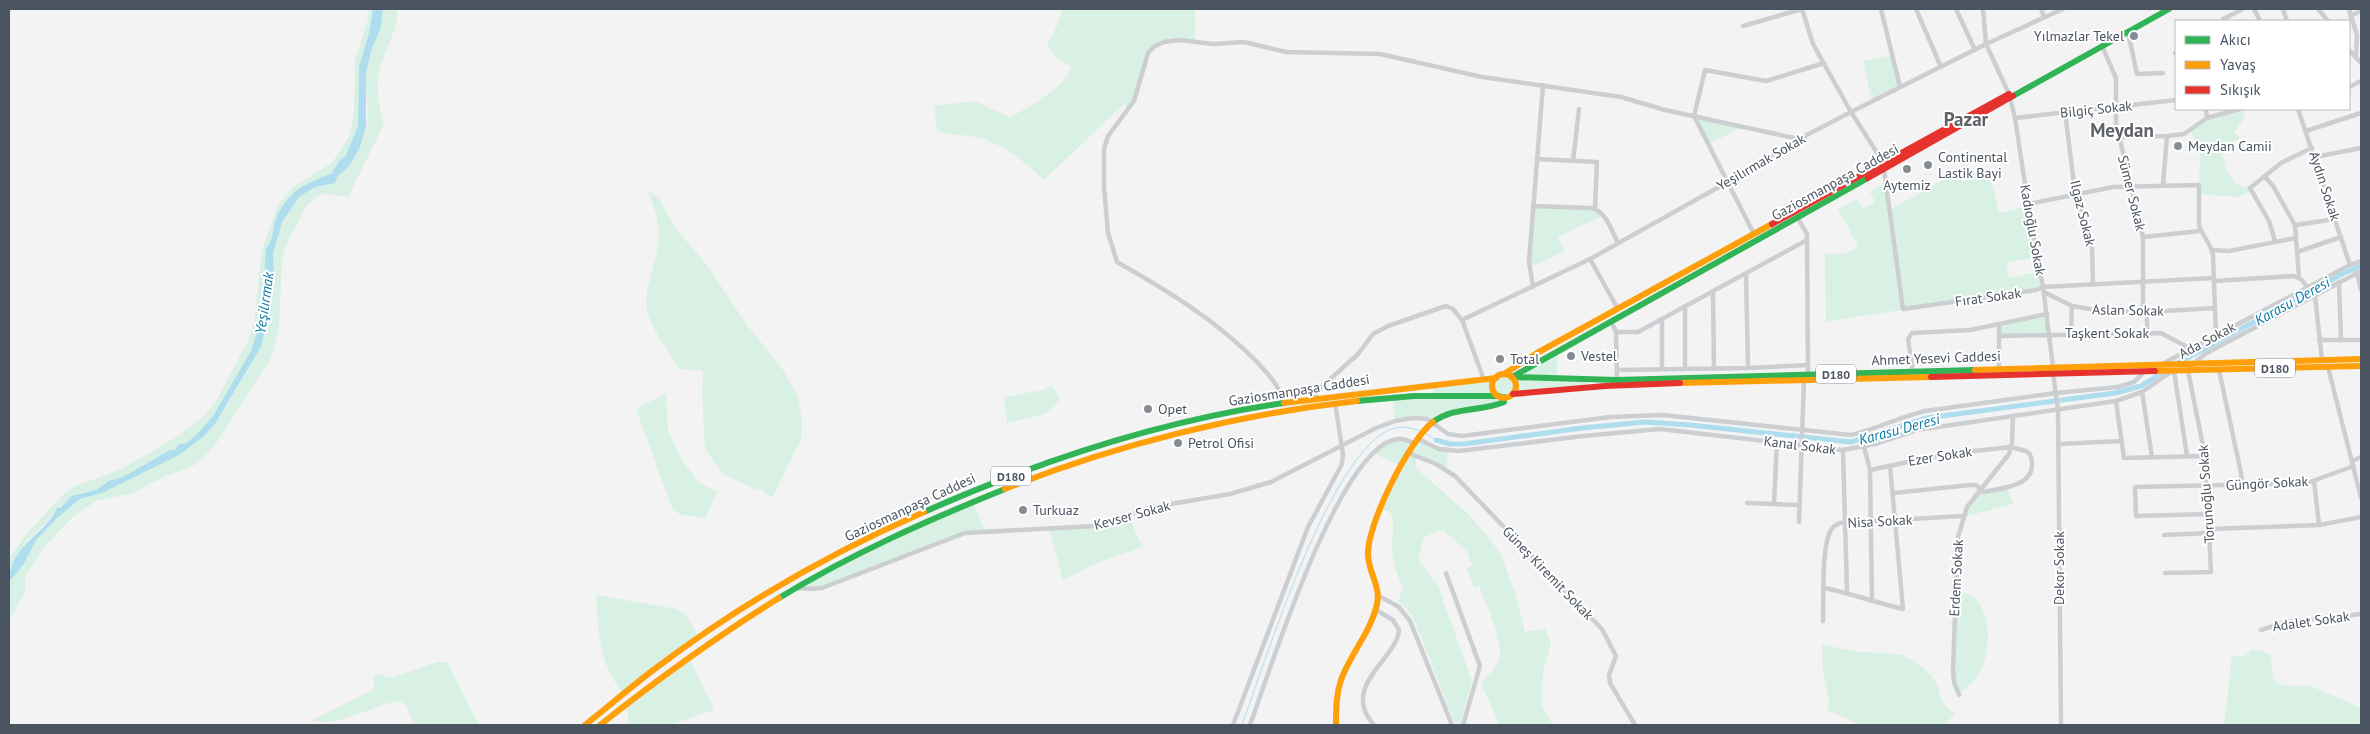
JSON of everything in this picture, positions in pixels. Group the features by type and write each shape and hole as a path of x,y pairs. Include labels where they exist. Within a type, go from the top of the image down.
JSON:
{"main road":[{"name":"Gaziosmanpaşa Caddesi","path":"2010,96 2160,9"},
{"name":"Gaziosmanpaşa Caddesi","path":"1512,377 1796,214 2168,9"},
{"name":"Gaziosmanpaşa Caddesi","path":"584,725 648,675 732,616 835,556 920,514 985,486 1078,453 1208,417 1316,398 1496,378 1537,353 1754,234 1796,214"},
{"name":"Ahmet Yesevi Caddesi","path":"1512,377 1617,380 1806,377 2053,370 2160,364 2361,359"},
{"name":"Ahmet Yesevi Caddesi","path":"1513,394 1617,386 1999,369 2173,372 2361,366"},
{"path":"1504,374 1512,377 1516,385 1513,394"},
{"path":"1336,725 1336,701 1340,684 1376,610 1379,596 1369,567 1368,551 1390,485 1408,453 1432,422 1448,413 1492,408 1504,402 1493,386 1496,378"},
{"name":"Gaziosmanpaşa Caddesi","path":"600,725 685,658 795,588 846,560 923,522 1042,473 1124,448 1210,426 1335,403 1414,395 1501,397 1513,394"}],"street":[{"path":"1743,26 1802,9 1810,38 1851,112 1884,166"},
{"path":"1881,9 1900,87"},
{"path":"1916,9 1941,67"},
{"path":"1956,9 1975,50"},
{"name":"Kadıoğlu Sokak","path":"1983,9 1986,44 2010,96 2015,118 2028,204 2044,289 2056,393"},
{"path":"2041,9 2044,17"},
{"name":"Yeşilırmak Sokak","path":"1462,320 1590,259 1726,183 1799,139 1851,112 1986,44 2063,9"},
{"path":"2223,19 2243,9"},
{"path":"2318,9 2327,20"},
{"path":"2348,9 2359,35 2356,57"},
{"path":"2350,16 2361,10"},
{"path":"2128,32 2136,74 2163,73"},
{"path":"1283,403 1282,393 1268,374 1231,337 1193,307 1117,262 1108,225 1104,187 1104,149 1108,136 1134,101 1146,58 1151,49 1159,44 1171,41 1213,44 1252,42 1286,52 1380,54 1468,75 1620,98 1799,139"},
{"name":"Sümer Sokak","path":"2102,46 2116,78 2115,106 2119,137 2143,237 2142,282 2147,333"},
{"path":"2350,51 2361,63"},
{"path":"1754,234 1726,183 1694,116 1705,70 1766,81 1824,63"},
{"path":"1533,287 1529,262 1543,85"},
{"name":"Bilgiç Sokak","path":"2015,118 2175,100"},
{"path":"1573,161 1580,109"},
{"path":"2206,110 2208,118"},
{"path":"2119,137 2184,134 2208,118 2236,110"},
{"name":"Aydın Sokak","path":"2298,110 2316,157 2350,265"},
{"name":"Ilgaz Sokak","path":"2066,112 2075,193 2092,242 2093,284"},
{"path":"2306,131 2361,113"},
{"path":"2163,186 2167,136"},
{"path":"2275,241 2269,221 2250,188 2286,160 2312,148"},
{"path":"2316,157 2361,148"},
{"path":"1537,159 1597,162 1595,208"},
{"name":"Fırat Sokak","path":"1884,166 1903,308 2093,284 2290,276 2299,278"},
{"path":"2265,177 2273,186 2295,224 2299,278 2307,287"},
{"path":"2028,204 2075,193 2130,186 2199,184 2200,231 2212,250 2216,335"},
{"path":"1534,206 1595,208 1604,215 1618,243"},
{"path":"1796,214 1807,234 1808,365 1799,522"},
{"path":"2295,224 2336,219"},
{"path":"2143,237 2200,231"},
{"path":"2297,252 2342,237"},
{"path":"2212,250 2229,251 2296,238"},
{"path":"1616,332 1638,332 1807,240"},
{"path":"1590,259 1618,309"},
{"name":"Ada Sokak","path":"2160,364 2361,261"},
{"path":"2359,272 2361,290"},
{"name":"Ada Sokak","path":"2194,364 2205,354 2359,272"},
{"path":"1746,274 1748,368"},
{"path":"2339,282 2341,340"},
{"name":"Aslan Sokak","path":"2044,289 2072,306 2102,311 2145,312 2215,308"},
{"path":"1712,292 1714,369"},
{"path":"2315,296 2322,360"},
{"path":"1316,398 1316,392 1358,354 1369,338 1380,330 1446,306 1453,309 1462,320 1484,380"},
{"path":"2071,333 2072,306"},
{"path":"1685,307 1685,369"},
{"path":"1913,372 1908,339 1912,333 1970,330 2047,314"},
{"path":"1662,319 1662,370"},
{"path":"1611,321 1616,332 1617,380"},
{"path":"1998,324 1999,369"},
{"name":"Taşkent Sokak","path":"1999,336 2071,333 2161,333 2190,349"},
{"path":"2320,340 2361,340"},
{"path":"1617,370 1714,369 1808,365"},
{"path":"2328,367 2361,498"},
{"path":"2219,370 2242,485"},
{"name":"Torunoğlu Sokak","path":"2165,573 2211,572 2205,456 2188,371"},
{"path":"1432,422 1448,434 1462,436 1630,416 1671,416 1850,435 1925,411 2123,386 2137,380 2144,372"},
{"path":"2173,372 2187,456"},
{"name":"Kanal Sokak","path":"1250,725 1311,560 1338,502 1364,462 1382,446 1395,439 1418,440 1439,449 1453,451 1629,431 1660,430 1843,450 1864,447 1917,430 2116,400 2142,392 2173,372"},
{"path":"2142,392 2152,457"},
{"name":"Dekor Sokak","path":"2056,393 2058,410 2061,725"},
{"path":"2116,400 2124,458 2205,456"},
{"path":"1233,725 1308,527 1340,469 1343,454 1335,403"},
{"name":"Erdem Sokak","path":"1959,695 1953,673 1955,566 1958,537 1963,516 1980,488 2006,458 2011,447 2013,416"},
{"name":"Kevser Sokak","path":"795,588 822,588 965,532 1094,526 1153,507 1254,488 1395,421 1413,418 1432,422"},
{"path":"2058,444 2122,441"},
{"path":"1774,504 1777,442"},
{"path":"1864,447 1870,470 1872,602"},
{"path":"1894,493 1970,485 1976,485 1984,492 2007,487 2029,477 2032,471 2031,455 2026,450 2011,447"},
{"name":"Ezer Sokak","path":"1870,470 1928,456 2011,447"},
{"path":"1843,450 1847,592"},
{"name":"Güneş Kiremit Sokak","path":"1408,453 1436,464 1455,476 1602,629 1616,656 1609,675 1610,683 1635,725"},
{"name":"Güngör Sokak","path":"2208,514 2136,516 2135,487 2242,485 2314,481 2353,463 2361,457"},
{"path":"1824,588 1847,592 1872,602 1902,609 1894,493 1890,466"},
{"path":"2314,481 2319,525"},
{"path":"1747,503 1800,505"},
{"name":"Nisa Sokak","path":"1823,622 1826,555 1830,532 1834,526 1845,523 1871,523 1963,516"},
{"path":"2164,535 2319,525 2361,517"},
{"path":"1446,573 1480,666 1463,725"},
{"path":"1379,596 1399,608 1410,621 1452,725"},
{"path":"1374,725 1364,706 1366,686 1376,668 1396,641 1399,630 1393,620 1376,610"},
{"name":"Adalet Sokak","path":"2261,630 2276,623 2361,614"}],"green space":[{"path":"369,9 373,9 369,33 359,67 358,126 345,157 340,160 331,174 313,181 296,191 278,213 271,240 266,248 261,318 251,351 213,416 197,434 185,444 179,444 175,450 170,450 123,477 107,481 98,489 80,493 57,508 50,518 25,543 9,571 9,559 28,532 64,494 73,487 121,469 180,435 206,414 217,399 248,341 254,323 262,249 278,205 293,187 332,163 349,136 354,114 355,60 368,19"},
{"path":"383,9 397,9 396,24 383,58 378,80 379,102 384,124 348,197 322,194 316,197 306,207 286,245 282,262 279,326 271,358 215,445 200,461 191,467 163,477 133,493 96,501 74,516 45,546 25,577 25,592 9,620 9,582 23,565 34,542 56,519 81,499 102,493 179,455 203,437 221,415 256,356 265,332 268,317 268,296 272,285 270,278 274,270 273,254 282,222 299,197 315,187 335,182 352,162 362,142 367,122 367,66 380,26"},
{"path":"1062,9 1195,9 1195,42 1171,41 1151,49 1129,109 1124,104 1044,180 1016,156 992,142 977,137 937,130 934,106 975,101 1009,117 1035,103 1055,89 1063,81 1071,67 1056,57 1047,45 1057,26"},
{"path":"1892,55 1900,87 1872,101 1863,61"},
{"path":"2242,110 2245,116 2235,132 2240,138 2219,150 2226,163 2224,165 2235,183 2244,188 2249,186 2252,190 2239,197 2199,194 2200,150 2191,131 2204,121"},
{"path":"1694,116 1743,127 1708,144"},
{"path":"1963,168 1965,174 1981,168 1983,173 1989,171 1999,213 2028,206 2037,257 2006,263 2009,278 2040,271 2043,287 1826,322 1825,254 1847,253 1858,246 1838,209 1857,199 1863,209 1875,202 1870,192 1886,183 1890,210"},
{"path":"647,190 659,198 676,229 707,265 747,325 782,368 797,395 802,418 801,439 772,498 760,488 758,491 723,474 705,449 702,392 703,371 678,369 649,316 646,305 647,296 657,251 659,232 656,213"},
{"path":"1533,206 1587,207 1604,215 1558,237 1565,251 1529,268"},
{"path":"2047,314 2049,334 1999,336 1999,324"},
{"path":"1557,351 1557,378 1588,380 1588,387 1511,395 1504,398 1504,402 1458,411 1432,422 1427,419 1395,421 1393,397 1434,394 1433,386 1496,378 1504,374 1513,377"},
{"path":"1052,385 1060,400 1045,414 1007,423 1004,397 1043,390"},
{"path":"666,393 668,431 681,458 698,482 717,492 705,518 681,515 672,508 636,409"},
{"path":"1395,439 1415,443 1418,439 1449,451 1446,469 1416,456 1416,468 1468,514 1500,553 1515,592 1525,632 1545,629 1551,643 1543,672 1542,707 1553,725 1500,725 1481,684 1498,662 1500,655 1497,635 1479,586 1474,588 1467,568 1472,566 1467,551 1443,530 1424,537 1418,559 1435,583 1437,583 1472,681 1461,721 1458,723 1454,722 1417,626 1410,612 1398,601 1403,589 1396,570 1392,550 1392,518 1391,513 1381,508 1400,466 1374,453"},
{"path":"2007,487 2013,504 1963,517 1980,489 1984,492"},
{"path":"972,500 985,530 972,531 822,588 795,587"},
{"path":"1128,514 1142,547 1092,565 1063,580 1049,528 1086,527"},
{"path":"1955,593 1968,594 1977,601 1983,610 1988,631 1986,653 1980,672 1959,695 1955,685"},
{"path":"596,595 677,609 686,615 699,638 623,693 615,682 604,659 599,634"},
{"path":"1822,644 1851,651 1899,655 1914,661 1935,681 1941,699 1955,714 1944,725 1862,725 1827,710 1829,699 1823,673"},
{"path":"2252,649 2271,654 2273,678 2280,685 2311,686 2361,708 2361,725 2224,725 2232,655 2244,657"},
{"path":"688,656 714,710 670,725 628,725 627,702"},
{"path":"438,662 447,662 479,725 414,725 406,705 401,701 379,706 334,721 312,720 372,690 374,687 374,676 377,674 391,678"}],"water":[{"name":"Yeşilırmak","path":"373,9 383,9 380,30 372,48 366,73 366,127 360,147 350,165 337,177 335,183 315,187 299,197 282,222 273,254 274,270 270,278 272,285 268,296 268,317 261,347 215,424 203,437 179,455 102,493 80,499 56,519 36,540 23,565 9,582 15,559 52,517 57,508 61,507 72,496 98,489 108,481 123,477 170,450 175,450 179,444 185,444 197,434 213,416 251,351 261,318 266,248 269,245 280,210 291,195 305,185 331,174 340,160 345,157 358,126 359,67 369,33"}],"waterway":[{"name":"Karasu Deresi","path":"2178,363 2344,273 2361,266"},
{"name":"Karasu Deresi","path":"1436,440 1450,444 1464,444 1582,428 1645,422 1851,442 1927,418 2115,393 2141,386 2162,373"},
{"path":"1242,725 1301,565 1321,520 1342,481 1365,450 1387,431 1404,427 1420,431"},
{"path":"1426,434 1436,440"}],"traffic: fast":[{"path":"2013,96 2169,9"},
{"path":"1512,377 1868,178"},
{"path":"1512,377 1617,380 1975,370"},
{"path":"1357,401 1414,396 1499,396"},
{"path":"1433,422 1459,411 1504,402 1504,397"},
{"path":"924,512 1011,476 1101,445 1192,420 1284,403"},
{"path":"779,598 834,567 890,539 1005,489"}],"traffic: slow":[{"path":"1504,374 1537,353 1772,224"},
{"path":"1975,370 2361,359"},
{"path":"2155,371 2361,366"},
{"path":"1504,374 1512,378 1516,386 1512,394 1504,398 1496,394 1492,386 1496,378 1504,374"},
{"path":"1680,383 1931,377"},
{"path":"1284,403 1496,378"},
{"path":"1005,489 1133,445 1178,433 1268,414 1357,401"},
{"path":"1336,725 1337,697 1341,680 1370,624 1377,604 1376,586 1368,556 1369,542 1374,525 1381,505 1401,464 1412,446 1433,422"},
{"path":"585,725 687,645 752,602 854,545 924,512"},
{"path":"600,725 688,659 779,598"}],"traffic: jam":[{"path":"1772,224 2009,94"},
{"path":"1868,178 2013,96"},
{"path":"1931,377 2155,371"},
{"path":"1513,394 1605,386 1680,383"}],"place":[{"name":"Yılmazlar Tekel","path":"2134,36"},
{"name":"Meydan Camii","path":"2178,146"},
{"name":"Continental Lastik Bayi","path":"1928,165"},
{"name":"Aytemiz","path":"1907,169"},
{"name":"Vestel","path":"1571,356"},
{"name":"Total","path":"1500,359"},
{"name":"Opet","path":"1148,409"},
{"name":"Petrol Ofisi","path":"1178,443"},
{"name":"Turkuaz","path":"1023,510"}],"district":[{"name":"Pazar","path":"1966,119"},
{"name":"Meydan","path":"2122,130"}]}
